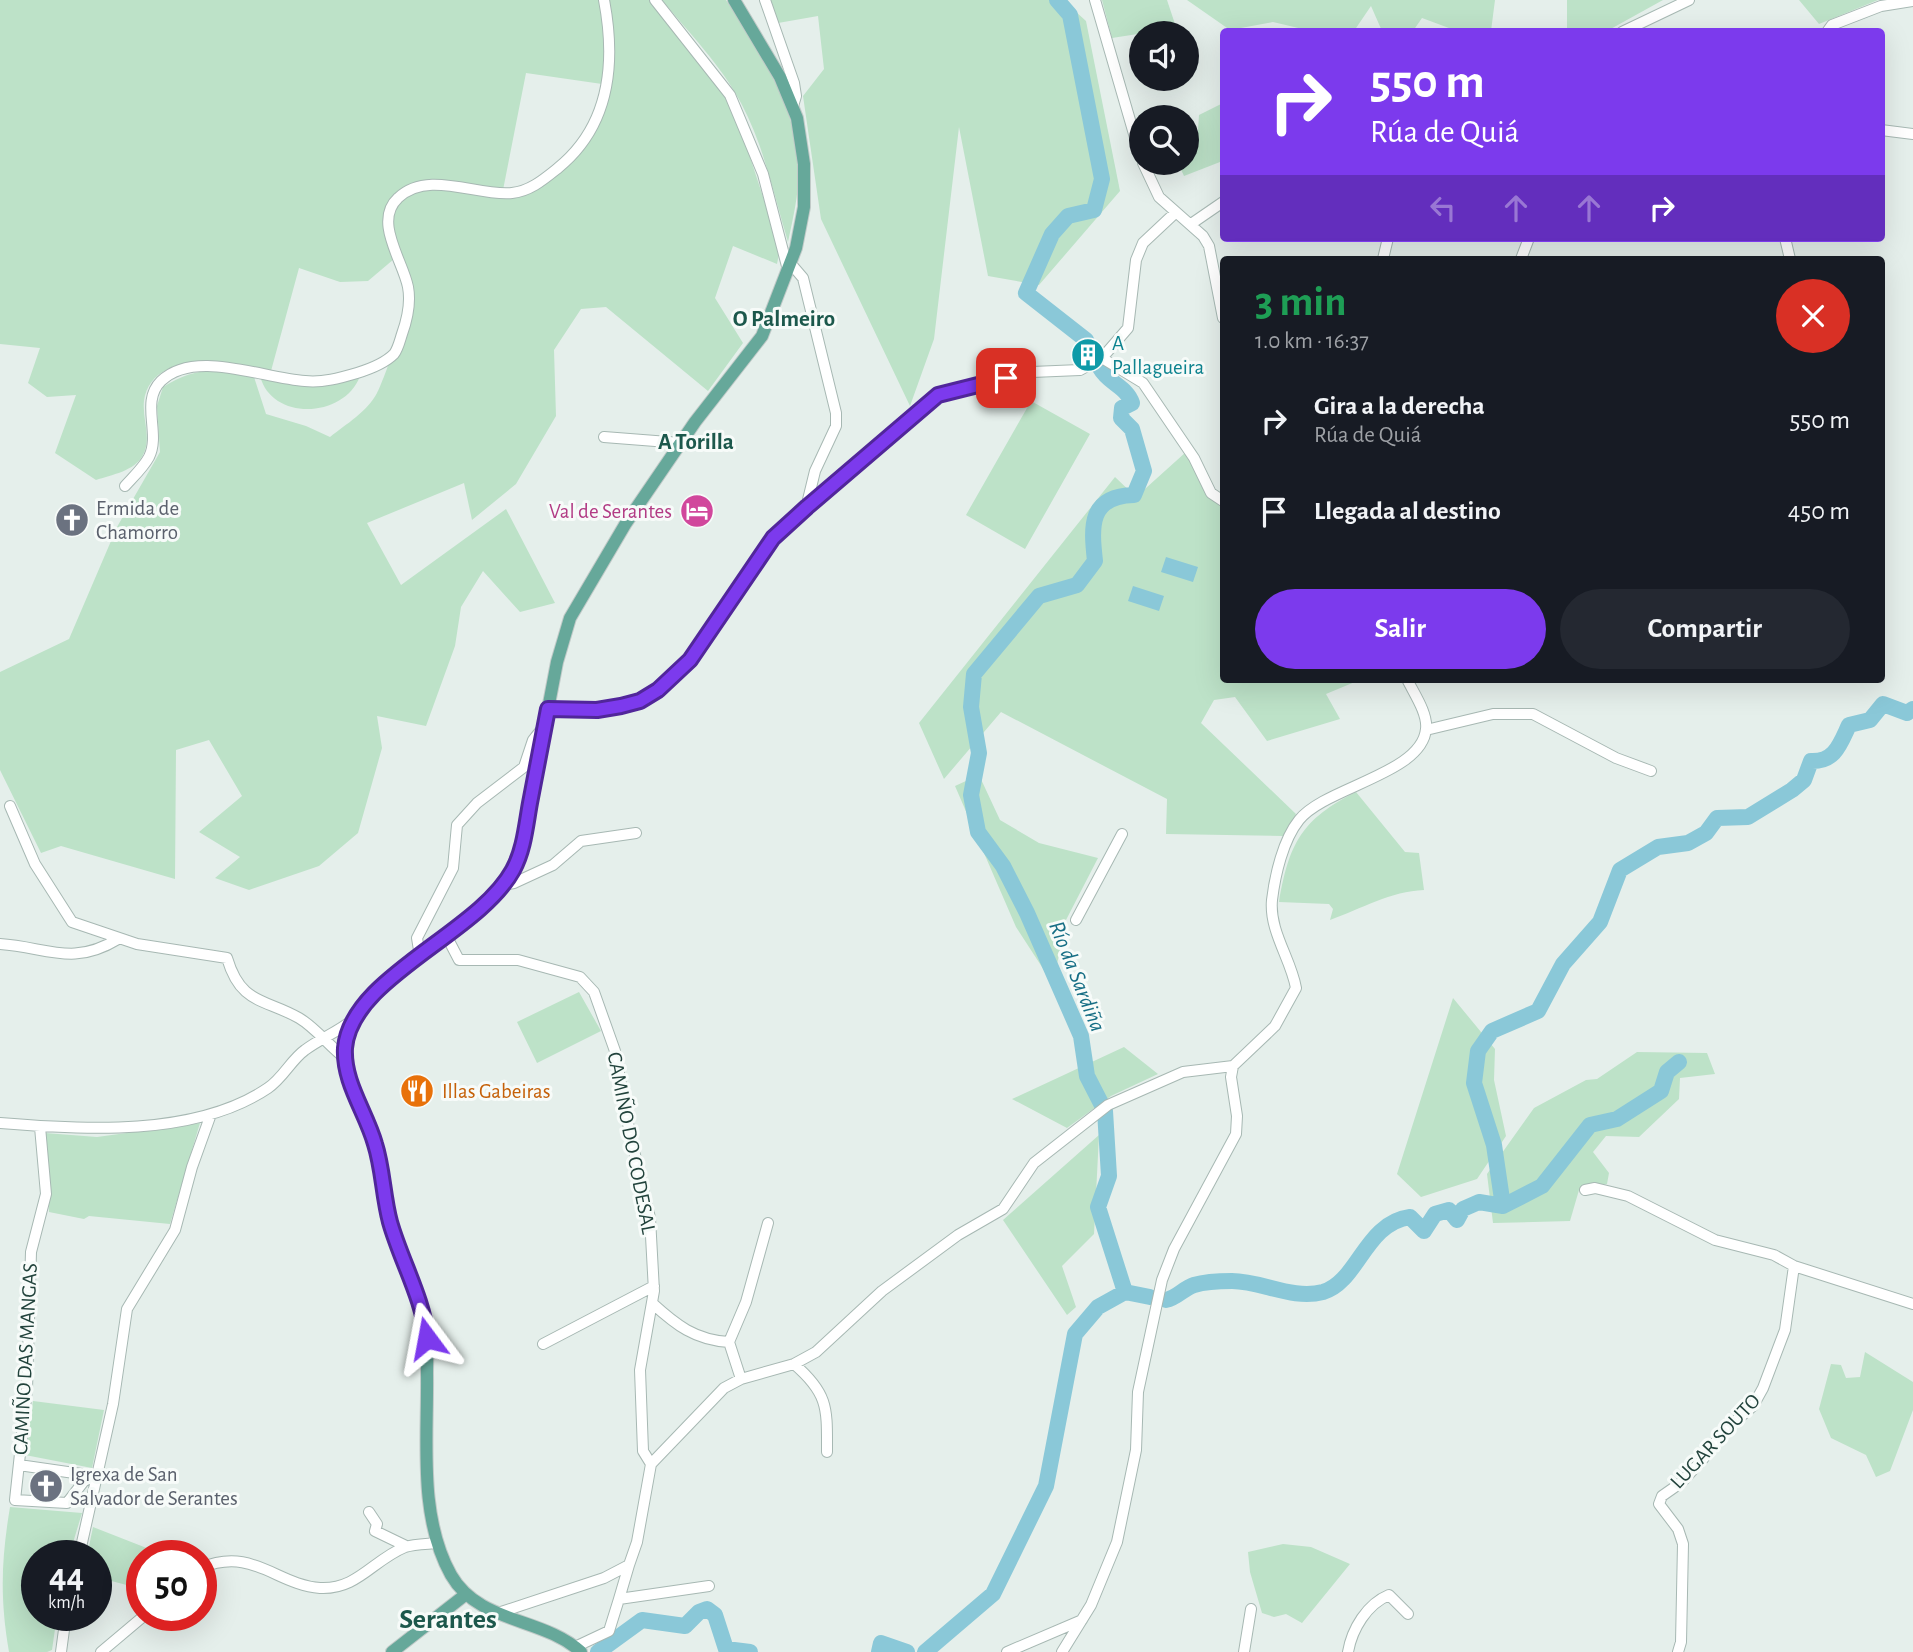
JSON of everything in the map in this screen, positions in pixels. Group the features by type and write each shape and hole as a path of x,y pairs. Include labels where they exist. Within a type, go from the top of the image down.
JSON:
{"main road":[{"path":"578,1650 465,1595 452,1576 437,1543 429,1498 426,1328 389,1220 375,1144 348,1075 346,1040 357,1016 375,992 469,920 514,869 522,845 548,709 570,618 626,523 681,443 762,337 790,267 804,207 804,164 793,106 780,77 734,0"},
{"path":"392,1652 465,1595"}],"street":[{"path":"125,486 149,457 153,394 161,381 180,370 234,368 306,382 338,379 368,370 396,352 406,323 408,288 389,230 390,211 396,199 406,191 422,187 460,186 508,193 526,190 542,181 582,147 592,131 606,90 611,44 604,0"},
{"path":"655,0 730,95 763,174 790,267 803,278 836,413 835,426 815,471 806,508"},
{"path":"765,0 794,83 796,96 793,106"},
{"path":"1095,0 1129,116"},
{"path":"1630,28 1689,0"},
{"path":"1830,28 1881,6 1913,1"},
{"path":"1885,130 1913,134"},
{"path":"1149,175 1159,197 1191,224 1209,246 1220,303"},
{"path":"1191,224 1220,204"},
{"path":"548,709 597,710 621,706 640,701 658,690 690,660 773,538 938,395 1032,372 1080,370 1102,358 1128,328 1136,260 1143,243 1175,213"},
{"path":"1102,358 1143,383 1194,458 1211,493 1220,498"},
{"path":"604,437 681,443"},
{"path":"1062,1652 1098,1591 1117,1542 1136,1450 1138,1392 1162,1280 1174,1248 1236,1134 1237,1116 1231,1077 1233,1066 1275,1026 1296,988 1279,938 1272,901 1290,834 1299,819 1313,807 1394,768 1423,739 1426,730 1408,683"},
{"path":"1426,730 1493,714 1533,714 1616,758 1651,771"},
{"path":"420,956 417,938 453,868 457,825 477,803 524,767 533,740 545,725"},
{"path":"10,806 35,864 72,922 118,939 227,958 237,982 247,995 300,1018 345,1058"},
{"path":"503,884 514,883 553,865 581,841 636,833"},
{"path":"1076,919 1122,834"},
{"name":"CAMIÑO DO CODESAL","path":"447,937 459,960 517,960 580,977 594,992 615,1051 630,1134 650,1218 654,1286 640,1370 643,1451 651,1464"},
{"path":"0,944 16,945 47,954 72,956 103,948 118,939"},
{"path":"0,1124 91,1130 211,1114 267,1089 302,1052 343,1028 357,1016"},
{"path":"322,1039 338,1035 346,1040"},
{"path":"578,1650 608,1631 637,1542 651,1464 724,1388 741,1379 794,1364 816,1352 865,1304 958,1234 1003,1209 1034,1163 1108,1105 1183,1072 1233,1066"},
{"path":"82,1540 113,1404 127,1309 175,1230 192,1167 211,1114"},
{"name":"CAMIÑO DAS MANGAS","path":"40,1126 46,1194 31,1252 26,1389 15,1500 67,1503 84,1481 95,1476"},
{"path":"1585,1190 1595,1188 1628,1196 1693,1231 1731,1245 1774,1255 1794,1266 1913,1304"},
{"path":"741,1379 738,1361 729,1342 746,1302 768,1223"},
{"name":"LUGAR SOUTO","path":"1678,1652 1681,1642 1683,1544 1678,1529 1659,1504 1662,1496 1682,1482 1724,1431 1753,1406 1786,1330 1794,1266"},
{"path":"543,1344 654,1286"},
{"path":"652,1303 681,1329 715,1341 729,1342"},
{"path":"794,1364 810,1378 828,1410 827,1452"},
{"path":"19,1465 95,1476"},
{"path":"369,1512 377,1524 376,1531 407,1546"},
{"path":"217,1565 253,1563 302,1585 336,1587 351,1584 407,1546 437,1543"},
{"path":"498,1613 604,1578 629,1565"},
{"path":"619,1599 709,1586"},
{"path":"1348,1652 1352,1631 1381,1599 1389,1595 1408,1614"},
{"path":"1244,1652 1251,1609"},
{"path":"1007,1652 1082,1620"},
{"path":"61,1652 64,1631"},
{"path":"100,1652 126,1631"}],"green space":[{"path":"0,0 601,0 607,37 602,84 526,73 503,190 414,186 391,201 394,259 368,281 340,282 299,268 271,371 237,364 197,362 162,373 150,384 144,401 147,442 143,455 129,469 96,480 55,453 76,395 47,397 28,383 40,348 0,344"},
{"path":"607,0 653,0 708,70 736,114 780,249 777,264 733,246 715,298 743,343 708,391 606,307 581,309 554,350 556,416 516,484 472,520 464,483 367,523 401,585 506,509 555,603 520,612 483,571 461,607 455,646 426,726 377,716 382,748 358,833 319,866 249,890 215,878 240,857 199,832 242,796 209,740 176,750 175,879 61,846 41,853 0,770 0,672 69,639 117,527 160,452 157,406 163,387 197,372 229,372 254,377 266,414 306,426 330,437 362,412 373,400 380,386 404,322 413,288 395,236 393,215 396,206 405,196 417,190 446,190 491,197 508,196 566,164 584,146 598,126 606,103 612,54"},
{"path":"662,0 726,0 771,74 788,114 798,156 798,189 788,242 762,153 741,103 714,62"},
{"path":"770,0 1063,0 1086,21 1120,191 1039,285 988,276 959,127 934,339 910,406 821,219 803,96 824,69 818,16 778,23"},
{"path":"1102,0 1167,0 1174,21 1129,21 1129,35 1112,38"},
{"path":"1187,0 1495,0 1491,28 1449,28 1422,18 1415,28 1381,28 1371,6 1356,28 1298,28 1273,22 1227,28"},
{"path":"1567,0 1663,0 1612,28 1567,28"},
{"path":"1799,0 1878,0 1819,24"},
{"path":"1220,104 1220,162 1199,170 1199,115"},
{"path":"260,376 288,382 360,376 352,390 340,400 325,407 309,409 293,407 279,401 267,391"},
{"path":"1031,401 1090,434 1025,549 966,515"},
{"path":"1186,452 1205,491 1220,502 1220,683 1352,683 1326,694 1340,719 1267,741 1235,697 1214,700 1201,723 1296,814 1283,836 1166,834 1167,799 1001,712 944,779 919,723 1115,477 1136,497"},
{"path":"979,775 1000,820 1039,843 1098,858 1066,920 1053,984 1016,927 955,786"},
{"path":"1356,792 1405,852 1419,853 1424,890 1388,897 1330,920 1333,909 1329,904 1279,902 1288,864 1301,835 1323,812"},
{"path":"579,992 601,1031 537,1063 517,1022"},
{"path":"1453,998 1495,1049 1494,1080 1506,1136 1477,1179 1421,1197 1397,1174"},
{"path":"1124,1047 1158,1074 1111,1096 1067,1128 1012,1099"},
{"path":"1637,1052 1707,1053 1715,1074 1680,1078 1679,1099 1639,1137 1606,1136 1593,1152 1609,1173 1607,1184 1579,1190 1570,1221 1493,1223 1487,1174 1534,1108 1586,1080 1597,1079"},
{"path":"200,1123 170,1224 89,1216 84,1219 49,1212 45,1133 97,1137"},
{"path":"1099,1135 1094,1234 1062,1266 1076,1307 1067,1315 1003,1220"},
{"path":"1865,1352 1913,1382 1913,1410 1890,1471 1876,1477 1866,1455 1831,1438 1819,1409 1831,1364 1841,1365 1846,1378 1860,1377"},
{"path":"33,1401 104,1410 92,1468 25,1455"},
{"path":"10,1507 82,1513 74,1540 21,1540 21,1631 55,1631 52,1650 9,1652 4,1615 5,1545"},
{"path":"93,1527 126,1540 126,1585 112,1581 112,1540 90,1540"},
{"path":"1283,1544 1311,1547 1350,1564 1302,1623 1286,1614 1274,1617 1262,1613 1250,1572 1248,1552"}],"water":[{"path":"1166,557 1198,567 1193,582 1161,572"},
{"path":"1133,586 1164,596 1159,611 1128,601"}],"waterway":[{"name":"Río da Sardiña","path":"1057,0 1070,15 1102,179 1094,210 1068,216 1052,234 1026,293 1086,340 1093,354"},
{"name":"Río da Sardiña","path":"925,1652 993,1594 1046,1486 1075,1334 1098,1307 1125,1292 1098,1207 1109,1176 1105,1111 1087,1076 1081,1036 1027,913 1003,866 978,832 971,795 979,753 971,707 974,674 1039,596 1077,585 1095,561 1093,536 1096,515 1108,501 1134,495 1144,471 1132,429 1121,418 1122,408 1132,403 1130,398 1100,368"},
{"path":"1503,1206 1494,1145 1474,1083 1478,1051 1492,1031 1538,1011 1563,964 1600,922 1620,870 1658,847 1688,843 1706,833 1717,818 1748,817 1792,790 1804,780 1811,761 1826,758 1836,750 1849,725 1870,720 1883,704 1907,713 1913,709"},
{"path":"1166,1300 1194,1285 1223,1281 1243,1282 1300,1294 1323,1292 1345,1277 1372,1241 1382,1230 1395,1222 1410,1217 1424,1231 1435,1214 1449,1210 1457,1220 1463,1209 1479,1202 1503,1206 1542,1186 1590,1125 1617,1119 1661,1091 1667,1072 1679,1062"},
{"path":"1125,1292 1150,1297"},
{"name":"Río da Sardiña","path":"598,1652 642,1620 685,1626 699,1612 707,1609 715,1615 726,1649 750,1652"},
{"name":"Río da Sardiña","path":"879,1652 881,1643 907,1652"}],"place":[{"name":"A Pallagueira","path":"1088,355"},
{"name":"Val de Serantes","path":"697,511"},
{"name":"Ermida de Chamorro","path":"72,520"},
{"name":"Illas Gabeiras","path":"417,1091"},
{"name":"Igrexa de San Salvador de Serantes","path":"46,1486"}],"district":[{"name":"O Palmeiro","path":"784,318"},
{"name":"A Torilla","path":"696,441"},
{"name":"Serantes","path":"448,1618"}],"route":[{"path":"427,1338 417,1296 389,1220 375,1144 345,1063 349,1031 363,1006 398,973 469,920 500,889 514,869 522,845 548,709 597,710 621,706 640,701 658,690 690,660 773,538 807,507 938,395 952,389 1006,378"}]}
